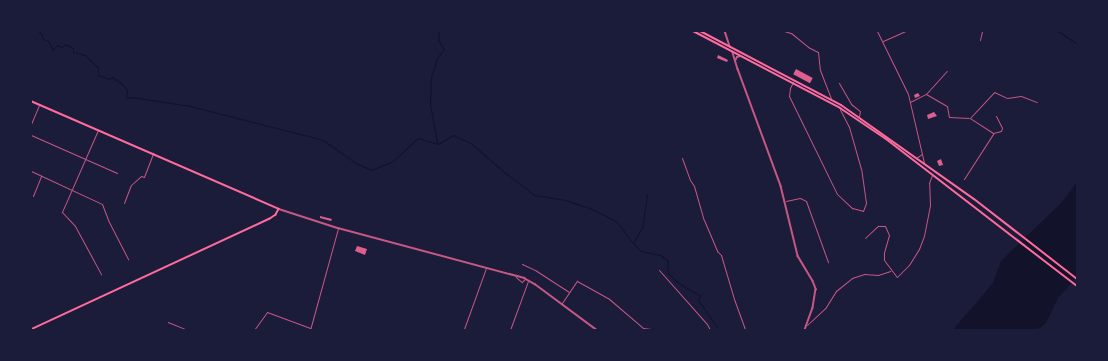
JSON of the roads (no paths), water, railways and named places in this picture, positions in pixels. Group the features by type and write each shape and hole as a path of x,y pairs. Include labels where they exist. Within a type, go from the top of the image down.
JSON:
{"main road":[{"path":"693,31 793,82 840,108 932,174 1077,286"},
{"path":"700,31 831,99 859,117 987,209 1077,278"},
{"path":"31,101 279,209 270,219 31,330"}],"street":[{"path":"725,31 730,46"},
{"path":"784,31 791,33 808,47 818,52 820,70 831,99"},
{"path":"877,31 910,102 924,164"},
{"path":"882,41 905,31"},
{"path":"980,40 982,31"},
{"path":"722,42 725,41 727,37"},
{"path":"733,51 735,61 786,201 798,256 816,289 813,308 805,330"},
{"path":"735,61 737,57 741,55"},
{"path":"910,102 926,94 947,71"},
{"path":"793,82 790,88 789,96 837,194 852,208 862,211 866,203 861,169 849,128 840,113 840,108"},
{"path":"839,83 851,104 860,111 859,117"},
{"path":"970,118 994,92 1006,98 1022,96 1037,102"},
{"path":"926,94 947,106 950,117 970,118 994,133"},
{"path":"31,124 40,105"},
{"path":"964,179 994,133 1001,131 1002,128 996,116"},
{"path":"98,130 71,189 63,214 75,226 101,274"},
{"path":"31,135 117,173"},
{"path":"124,203 131,185 141,176 144,177 152,153"},
{"path":"916,157 919,157 922,154"},
{"path":"682,158 690,180 694,186 704,220 717,251 721,255 734,299 746,330"},
{"path":"31,171 102,204 109,222 128,259"},
{"path":"865,238 878,226 885,226 889,235 884,252 884,260 897,277 909,265 919,250 924,236 930,206 929,183 932,174"},
{"path":"33,196 42,175"},
{"path":"786,201 800,198 806,202 828,262"},
{"path":"279,209 338,228 524,278 597,330"},
{"path":"254,330 267,312 310,329 338,228"},
{"path":"522,264 535,270 569,292"},
{"path":"464,329 486,268"},
{"path":"659,270 707,324 710,330"},
{"path":"807,325 826,307 836,291 852,278 864,274 878,275 891,271"},
{"path":"510,330 528,280"},
{"path":"561,303 576,281 608,298 643,328 659,330"}],"lane":[{"path":"513,275 522,282 524,281 524,278"},
{"path":"168,322 188,330"}],"waterway":[{"path":"38,31 41,33 43,39 48,41 53,50 57,45 62,47 65,44 73,48 73,52 85,55 98,68 98,75 109,79 112,77 121,83 127,90 126,98 132,97 190,106 323,140 354,162 371,170 393,161 418,138 438,144 453,135 472,144 504,172 534,195 565,200 592,209 617,222 633,243"},
{"path":"437,143 430,105 431,77 437,58 444,49 438,40 439,31"},
{"path":"1058,31 1077,44"},
{"path":"647,194 642,228 633,243 641,251 660,255 668,261 667,272 677,282 700,296 698,300 719,330"}]}
